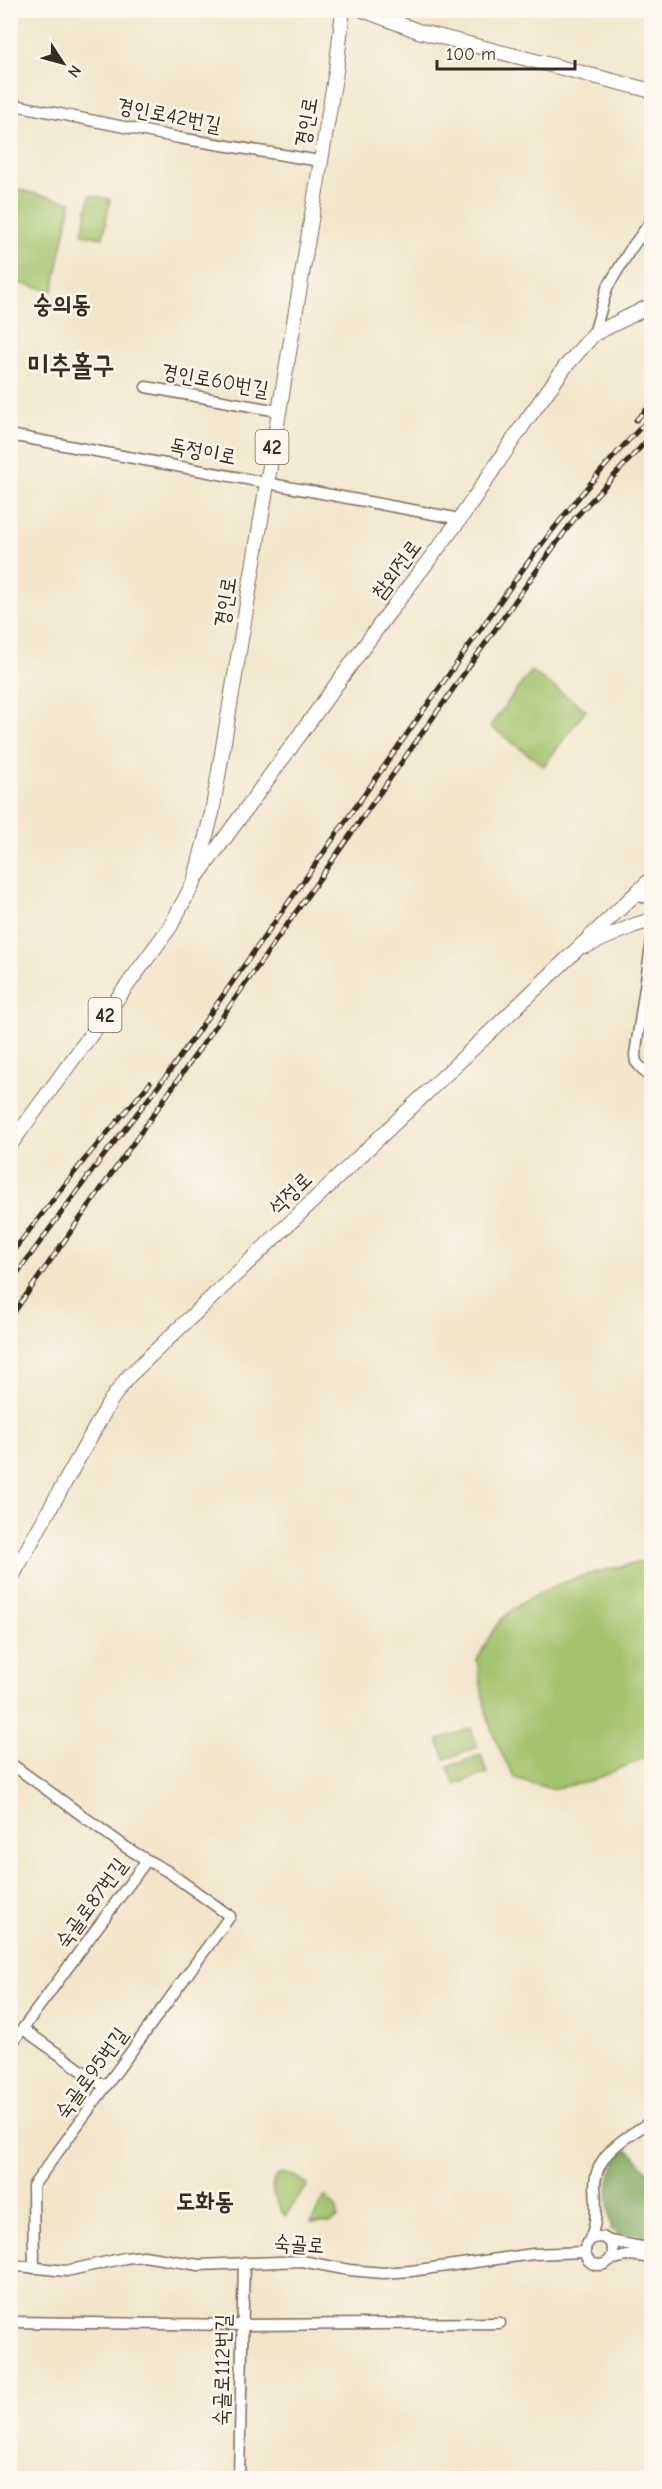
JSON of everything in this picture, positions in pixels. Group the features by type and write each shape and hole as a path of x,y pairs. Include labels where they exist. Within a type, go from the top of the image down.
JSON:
{"main road":[{"name":"경인로","path":"10,1145 170,927 194,882 212,813 343,10"},
{"path":"363,10 418,31 651,91"},
{"name":"참외전로","path":"194,882 384,619 460,519 565,367 594,334 651,305"},
{"name":"석정로","path":"10,1580 111,1400 129,1377 651,878"},
{"path":"571,954 610,935 651,920"}],"street":[{"name":"경인로42번길","path":"10,104 179,138 320,161"},
{"path":"594,334 607,288 651,220"},
{"name":"경인로60번길","path":"146,387 278,411"},
{"name":"독정이로","path":"10,435 460,519"},
{"path":"634,896 651,898"},
{"path":"651,940 635,1055 636,1062 651,1080"},
{"name":"숙골로87번길","path":"10,1763 147,1860 10,2046"},
{"name":"숙골로95번길","path":"34,2268 31,2189 230,1916 167,1871 147,1860"},
{"path":"23,2029 105,2088"},
{"path":"587,2246 597,2217 595,2183 599,2167 612,2149 651,2121"},
{"path":"597,2217 602,2222 613,2248 610,2260"},
{"name":"숙골로","path":"10,2265 66,2271 144,2256 199,2265 302,2261 349,2270 383,2273 587,2246 600,2236 608,2240 651,2249"},
{"name":"숙골로","path":"587,2246 588,2259 595,2264 603,2264 631,2255 651,2258"},
{"name":"숙골로112번길","path":"239,2478 244,2262"},
{"path":"10,2322 243,2325 500,2323"}],"green space":[{"path":"11,188 71,202 53,291 11,281"},
{"path":"90,195 110,199 103,238 82,234"},
{"path":"531,671 586,710 544,766 490,726"},
{"path":"651,1560 651,1755 589,1782 551,1789 515,1778 493,1735 485,1708 477,1660 493,1631 505,1616 521,1604 556,1585 593,1573"},
{"path":"471,1728 478,1747 445,1759 438,1740"},
{"path":"481,1755 487,1773 455,1785 448,1767"},
{"path":"628,2149 651,2175 651,2238 636,2233 618,2234 611,2229 608,2196 610,2175 619,2157"},
{"path":"282,2173 294,2176 308,2185 285,2216 272,2187 273,2181"},
{"path":"325,2196 337,2208 338,2218 329,2223 311,2223"}],"railway":[{"path":"636,420 652,404"},
{"path":"10,1283 95,1167 167,1075 523,569 584,490 652,416"},
{"path":"10,1318 532,577 575,518 652,435"},
{"path":"10,1255 85,1159 150,1083"}],"district":[{"name":"숭의동","path":"62,304"},
{"name":"미추홀구","path":"71,365"},
{"name":"도화동","path":"205,2201"}]}
